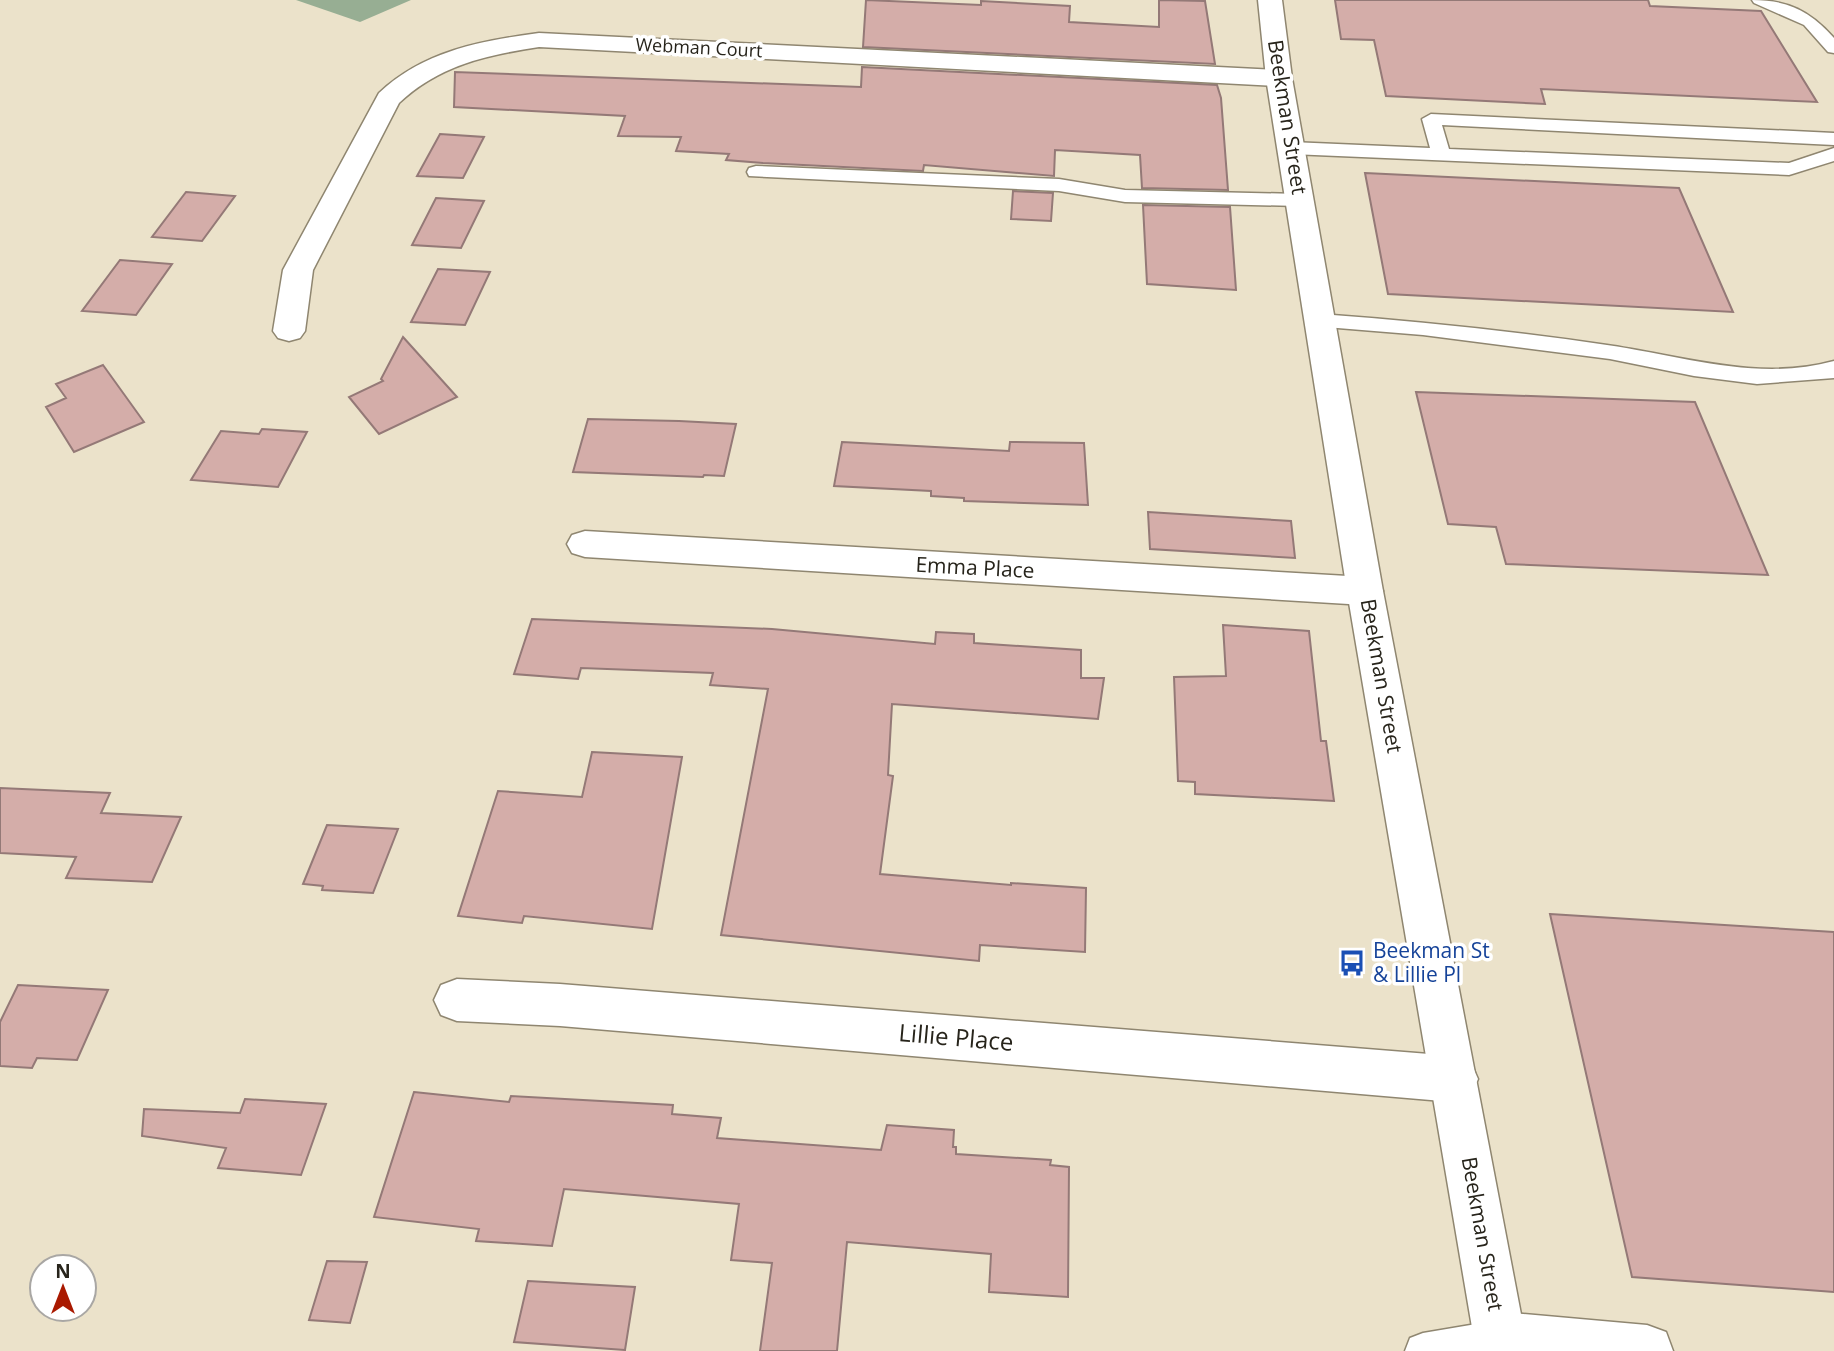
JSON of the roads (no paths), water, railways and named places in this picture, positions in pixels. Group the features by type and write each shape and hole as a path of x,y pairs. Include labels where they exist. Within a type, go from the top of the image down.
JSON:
{"street":[{"name":"Beekman Street","path":"1270,0 1279,78 1366,591 1501,1345"},
{"name":"Webman Court","path":"289,331 298,270 382,107 405,83 426,69 480,49 539,40 1279,78"},
{"name":"Emma Place","path":"585,544 1366,591"},
{"name":"Lillie Place","path":"457,1000 561,1005 1454,1079"},
{"path":"1501,1345 1647,1351"}],"lane":[{"path":"1760,0 1810,21 1834,48"},
{"path":"1441,155 1431,119 1834,139"},
{"path":"1291,148 1788,169 1834,154"},
{"path":"756,172 1059,185 1125,195 1300,200"},
{"path":"1320,321 1450,332 1610,352 1694,369 1756,377 1828,372 1834,368"},
{"path":"1423,1351 1501,1345"}],"place":[{"name":"Beekman St & Lillie Pl","path":"1352,963"}]}
